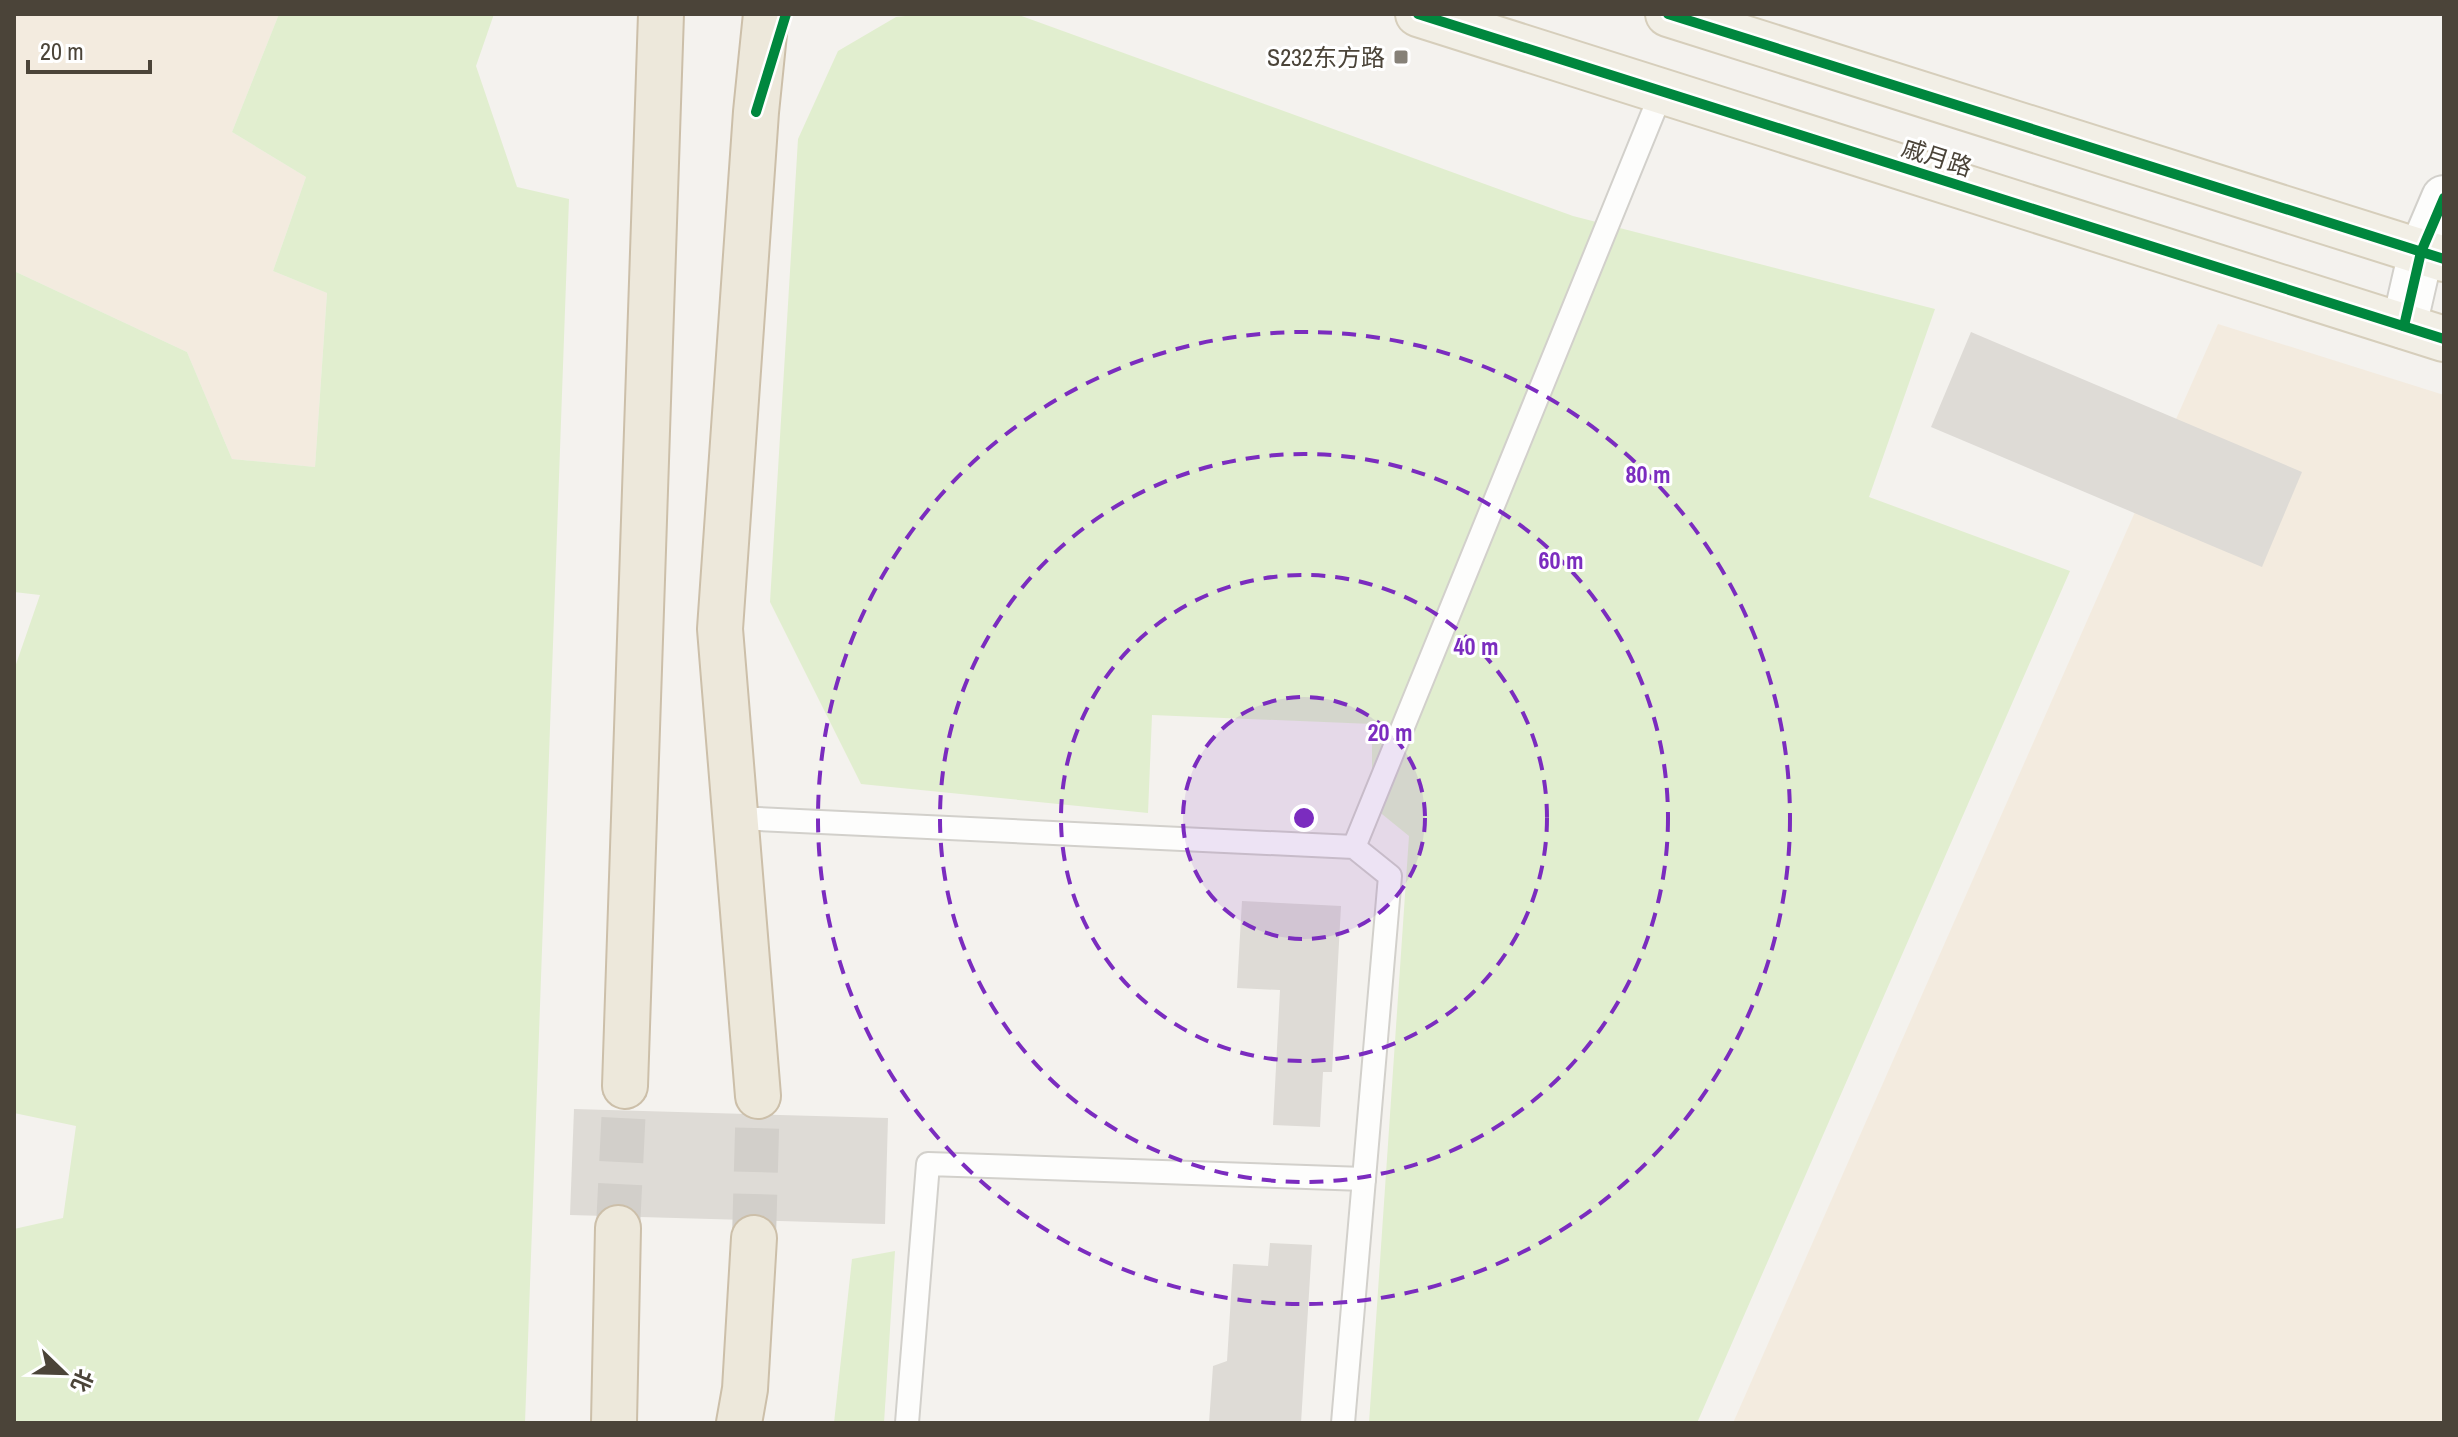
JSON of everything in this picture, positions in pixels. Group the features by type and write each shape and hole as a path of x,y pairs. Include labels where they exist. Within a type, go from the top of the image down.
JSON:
{"highway":[{"path":"758,1096 720,629 756,112 766,14"},
{"path":"756,112 786,14"},
{"path":"625,1086 658,20"},
{"path":"614,1423 618,1228"},
{"path":"739,1423 745,1389 754,1238"}],"main road":[{"name":"戚月路","path":"1418,14 2424,332"},
{"path":"1668,14 2433,255"}],"street":[{"path":"2424,332 2433,255 2444,198"}],"lane":[{"path":"1354,847 1662,91"},
{"path":"735,818 1354,847 1390,876 1343,1423"},
{"path":"907,1423 928,1164 1364,1179"}],"shaded area":[{"path":"14,14 279,14 232,132 306,177 273,271 327,293 315,467 232,459 187,352 14,271"},
{"path":"2218,324 2444,395 2444,1423 1733,1423"}],"green space":[{"path":"279,14 494,14 476,66 517,187 569,199 525,1423 14,1423 14,1229 63,1218 76,1126 14,1113 14,670 40,595 14,592 14,271 187,352 232,459 315,467 327,293 273,271 306,177 232,132"},
{"path":"1016,14 1573,216 1935,309 1869,497 2070,571 1697,1423 1369,1423 1409,836 1372,806 1372,724 1152,715 1148,813 861,784 770,602 798,139 838,51 896,17"},
{"path":"895,1251 884,1423 834,1423 852,1259"}],"building":[{"path":"1971,332 2302,472 2262,567 1931,427"},
{"path":"1242,901 1341,906 1332,1072 1323,1072 1320,1127 1273,1125 1280,990 1237,988"},
{"path":"574,1109 888,1118 885,1224 570,1215"},
{"path":"1270,1243 1312,1245 1301,1423 1209,1423 1213,1366 1227,1361 1233,1264 1268,1266"}],"tunnel":[{"path":"618,1228 625,1086"},
{"path":"754,1238 758,1096"}],"cycle path":[{"path":"756,112 786,14"},
{"path":"1418,14 2444,339"},
{"path":"1668,14 2444,259"},
{"path":"2404,326 2421,252 2444,198"}],"place":[{"name":"S232东方路","path":"1401,57"}]}
